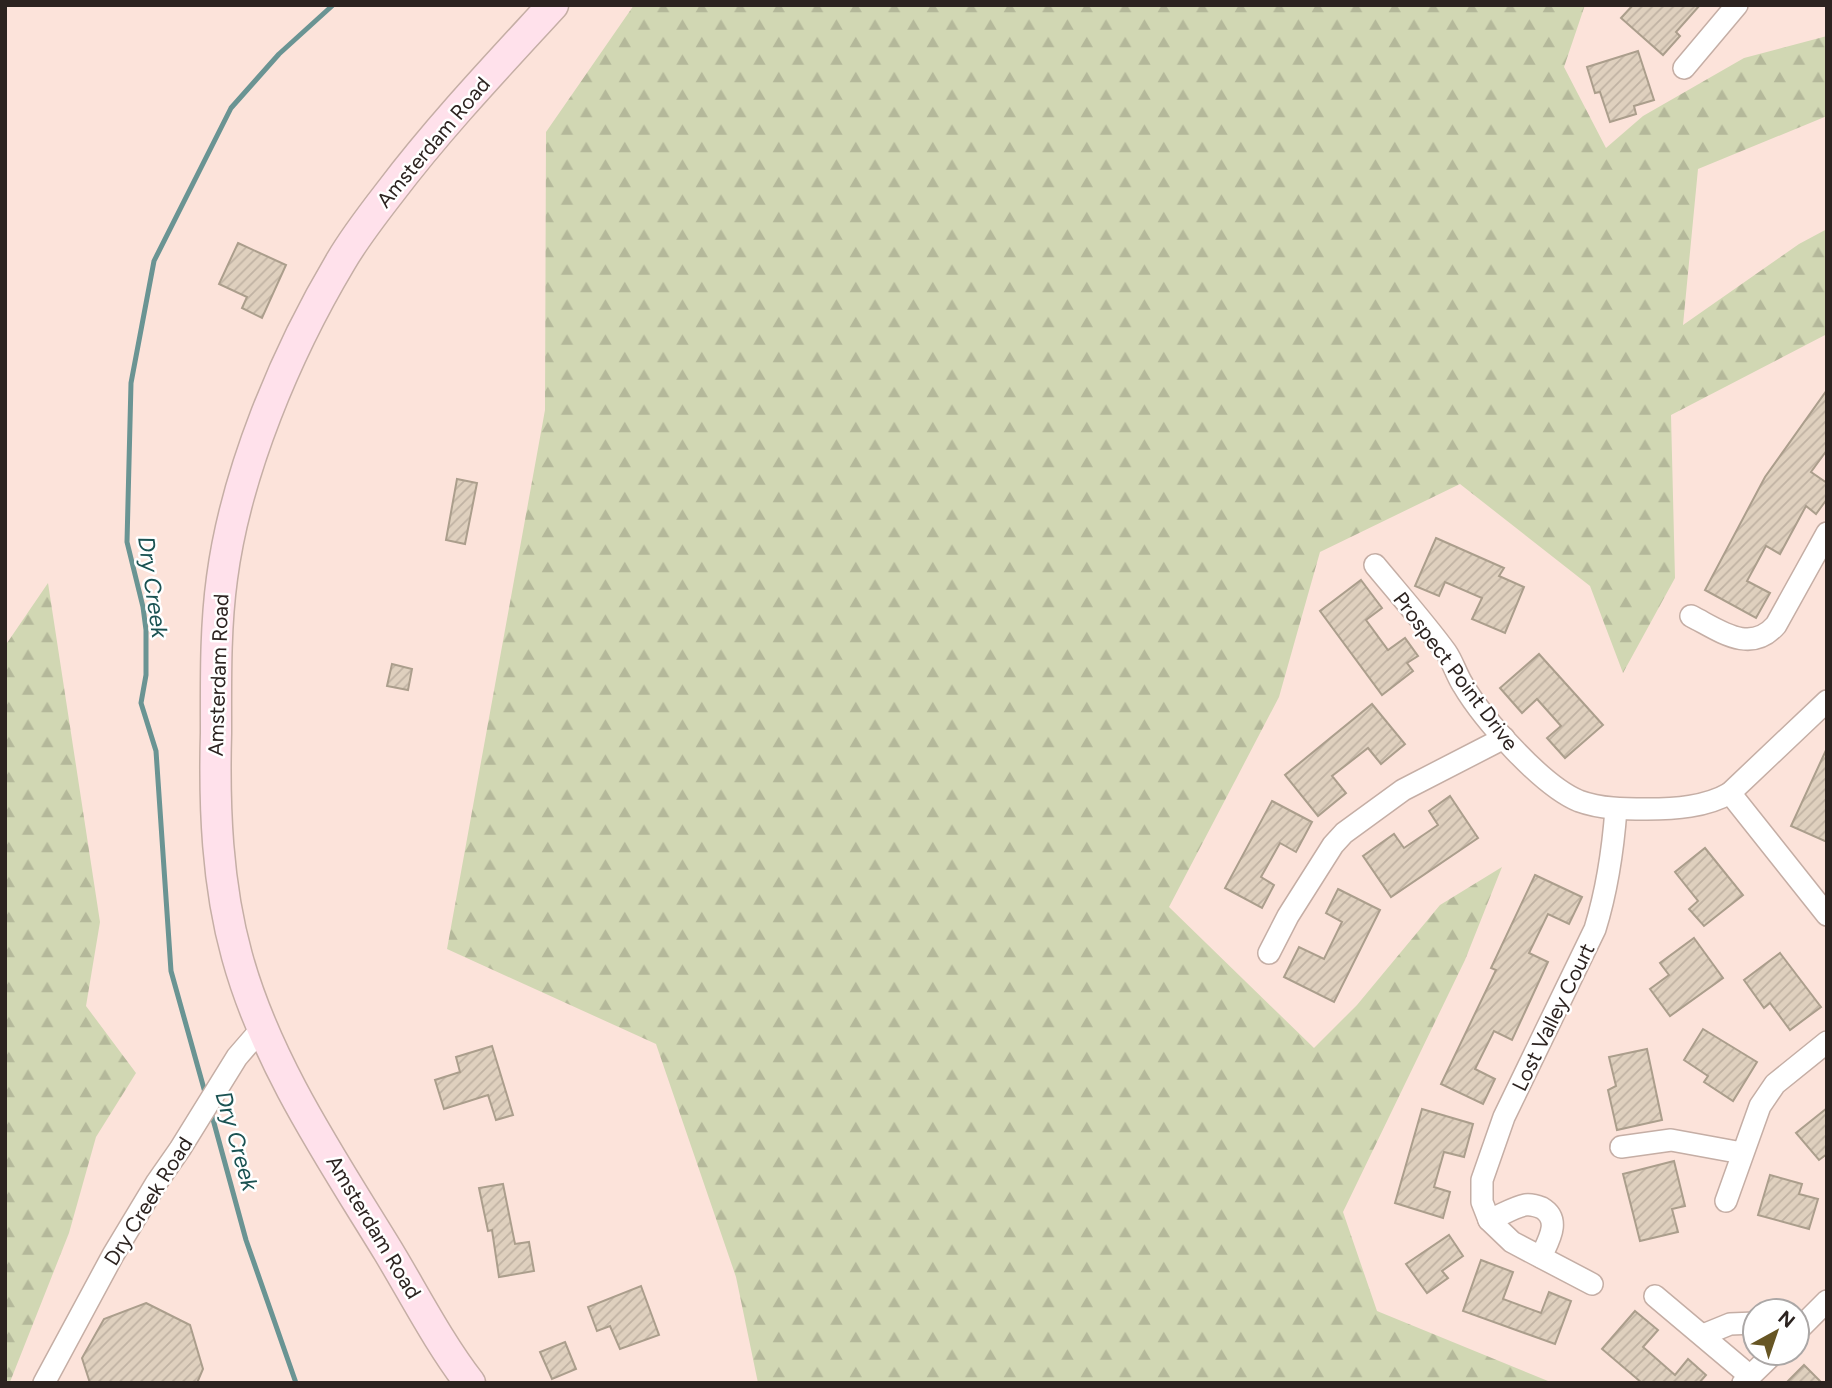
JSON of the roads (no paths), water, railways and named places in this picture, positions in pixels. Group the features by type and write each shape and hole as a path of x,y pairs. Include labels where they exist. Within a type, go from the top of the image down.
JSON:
{"main road":[{"name":"Amsterdam Road","path":"470,1383 340,1172 296,1095 262,1027 246,987 229,923 218,837 215,768 217,622 222,576 236,508 273,401 293,353 340,261 409,168 553,5"}],"street":[{"path":"1684,68 1737,5"},
{"path":"1691,616 1742,639 1767,636 1776,625 1827,533"},
{"name":"Prospect Point Drive","path":"1375,565 1447,654 1463,686 1504,738 1558,790 1578,800 1616,809 1673,809 1718,800 1730,793 1827,701"},
{"path":"1269,953 1288,916 1333,845 1344,833 1403,790 1504,738"},
{"path":"1730,793 1827,915"},
{"name":"Lost Valley Court","path":"1489,1220 1482,1202 1482,1180 1504,1117 1595,929 1612,853 1616,809"},
{"name":"Dry Creek Road","path":"44,1383 113,1255 157,1182 237,1057 262,1027"},
{"path":"1726,1201 1760,1106 1775,1084 1827,1042"},
{"path":"1621,1147 1671,1140 1742,1153"},
{"path":"1541,1257 1553,1230 1552,1219 1545,1210 1536,1205 1524,1205 1489,1220 1512,1242 1592,1284"},
{"path":"1655,1296 1703,1335 1746,1379 1759,1367"},
{"path":"1811,1317 1827,1301"},
{"path":"1703,1335 1730,1324 1741,1324"}],"waterway":[{"name":"Dry Creek","path":"206,1096 171,971 156,751 141,703 146,675 146,630 127,542 131,383 154,261 231,108 279,54 333,5"},
{"name":"Dry Creek","path":"211,1112 246,1240 296,1383"}]}
